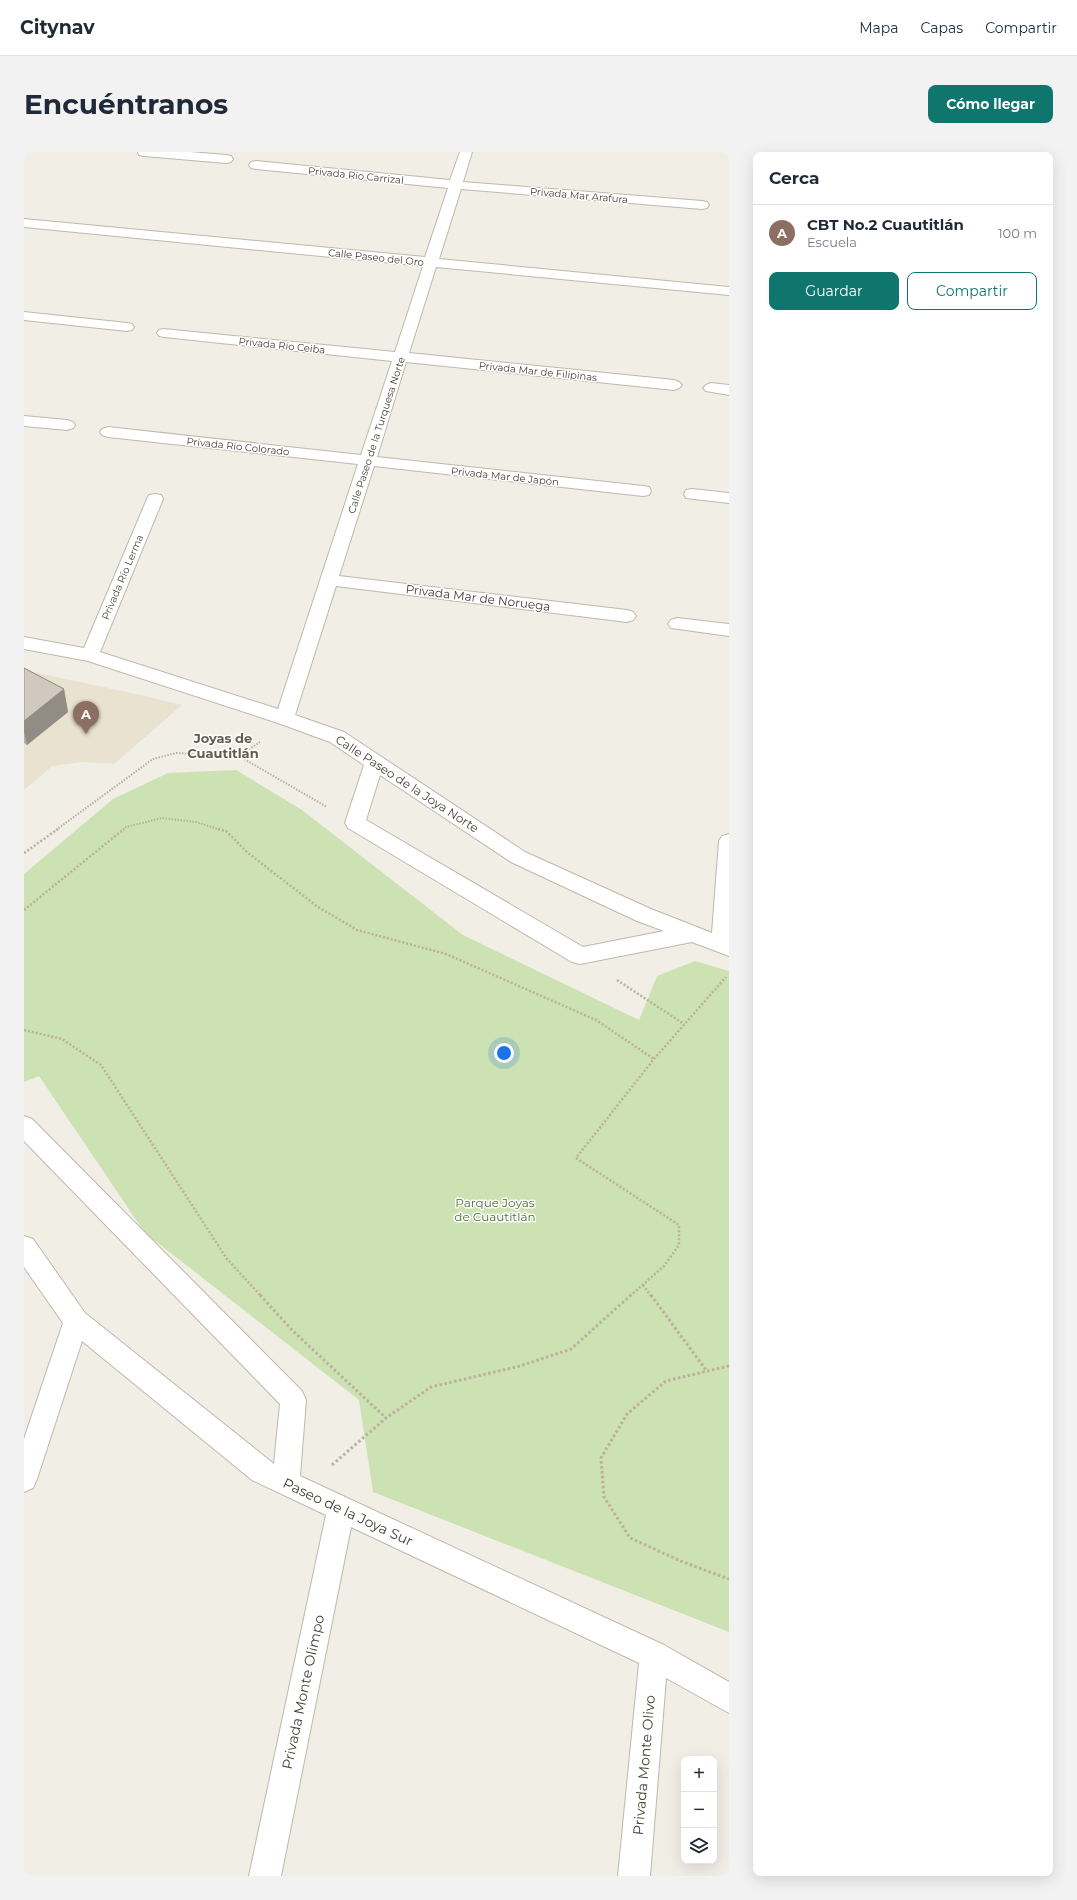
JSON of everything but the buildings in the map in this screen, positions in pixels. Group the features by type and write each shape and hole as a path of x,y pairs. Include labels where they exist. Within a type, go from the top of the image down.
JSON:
{"street":[{"path":"144,152 226,159"},
{"name":"Calle Paseo de la Turquesa Norte","path":"285,718 466,152"},
{"name":"Privada Río Carrizal","path":"256,165 456,185"},
{"name":"Privada Mar Arafura","path":"456,185 702,205"},
{"name":"Calle Paseo del Oro","path":"24,223 729,291"},
{"path":"24,316 127,327"},
{"name":"Privada Río Ceiba","path":"164,333 401,357"},
{"name":"Privada Mar de Filipinas","path":"401,357 674,385"},
{"path":"711,388 729,390"},
{"path":"24,421 67,426"},
{"name":"Privada Río Colorado","path":"108,432 368,461"},
{"name":"Privada Mar de Japón","path":"368,461 643,491"},
{"path":"692,494 729,498"},
{"name":"Privada Río Lerma","path":"90,655 155,500"},
{"name":"Privada Mar de Noruega","path":"330,580 627,616"},
{"path":"677,624 729,630"},
{"name":"Calle Paseo de la Joya Norte","path":"24,643 90,655 285,718 337,737 518,857 644,915 725,947"},
{"path":"375,762 355,823 580,956 692,934"},
{"path":"725,947 729,841"},
{"path":"24,1126 293,1400 294,1486"},
{"name":"Paseo de la Joya Sur","path":"24,1247 76,1321 261,1471 654,1655 729,1698"},
{"path":"24,1479 76,1321"},
{"name":"Privada Monte Olimpo","path":"265,1876 341,1508"},
{"name":"Privada Monte Olivo","path":"634,1876 654,1655"}],"path":[{"path":"239,756 264,738 285,718"},
{"path":"24,853 153,759 176,753 239,756 355,823"},
{"path":"24,910 126,827 162,818 196,822 226,831 248,853 318,906 357,930 446,954 460,960 596,1020 654,1059"},
{"path":"580,956 684,1024"},
{"path":"294,1486 386,1418 432,1387 520,1366 571,1349 664,1266 679,1245 679,1225 576,1158 654,1059 729,974"},
{"path":"24,1030 62,1039 101,1065 227,1259 293,1331 386,1418"},
{"path":"643,1285 706,1370"},
{"path":"729,1366 706,1370 666,1381 627,1414 601,1458 604,1498 630,1538 683,1562 729,1579"}],"shaded area":[{"path":"24,670 182,705 114,764 83,762 52,766 24,790"}],"green space":[{"name":"Parque Joyas de Cuautitlán","path":"236,770 302,810 463,935 639,1020 657,976 695,961 729,971 729,1632 373,1492 359,1400 145,1233 39,1076 24,1082 24,874 113,799 168,773"}],"place":[{"name":"CBT No.2 Cuautitlán","path":"86,734"}],"district":[{"name":"Joyas de Cuautitlán","path":"223,746"}]}
